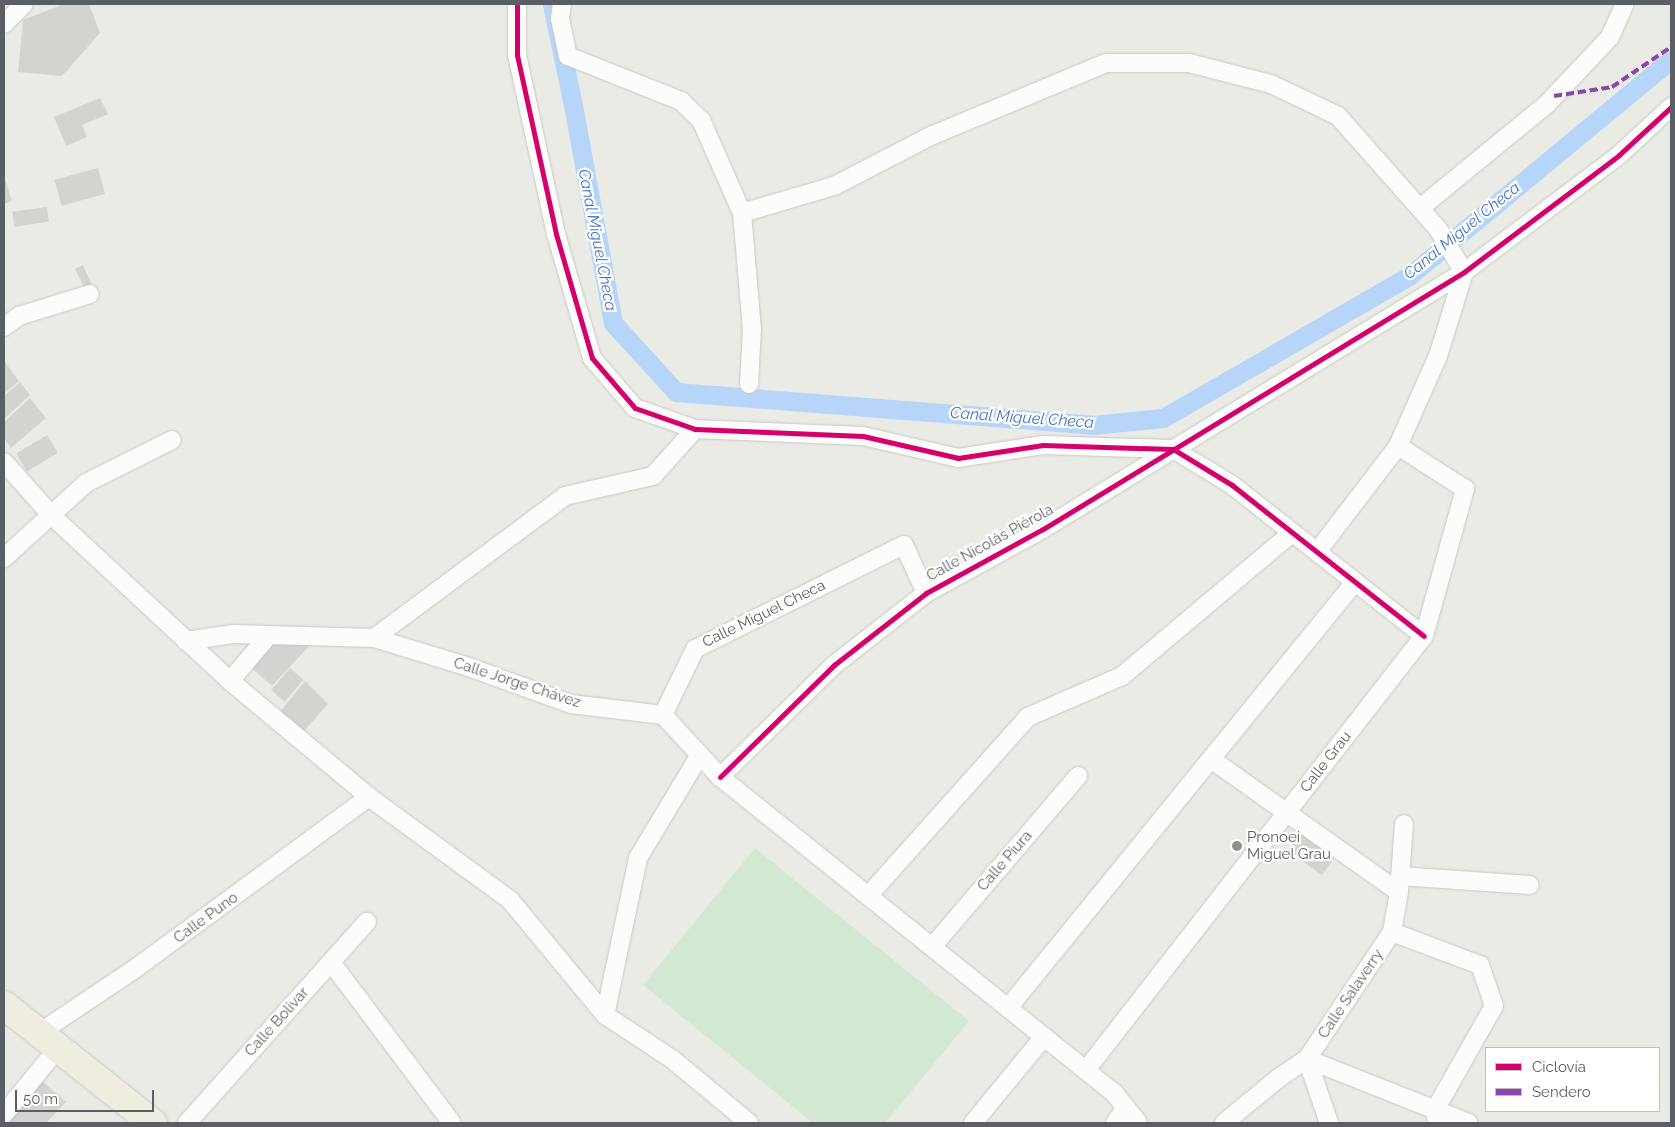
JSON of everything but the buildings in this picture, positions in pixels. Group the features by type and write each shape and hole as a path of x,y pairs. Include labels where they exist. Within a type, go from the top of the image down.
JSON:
{"highway":[{"path":"4,1005 153,1123"}],"street":[{"path":"4,24 24,4"},
{"path":"517,4 517,55 556,234 592,358 635,408 695,429 863,436 958,458 1043,445 1173,449 1232,485 1424,636"},
{"path":"562,4 560,20 568,56 681,101 701,120 742,214 752,329 749,384"},
{"path":"1420,208 1546,105 1610,37 1624,4"},
{"path":"742,214 834,186 933,136 1106,63 1189,63 1271,84 1338,116 1438,229 1464,272 1438,356 1398,446 1317,552"},
{"name":"Calle Nicolás Piérola","path":"720,777 834,665 926,593 1043,529 1464,272 1619,155 1671,107"},
{"path":"4,327 18,316 90,294"},
{"path":"374,638 565,496 653,476 695,429"},
{"path":"4,558 86,483 172,440"},
{"name":"Calle Grau","path":"1086,1070 1424,636 1465,489 1398,446"},
{"path":"4,462 51,514 225,676 369,797 510,900 605,1015 672,1060 749,1123"},
{"path":"868,896 1028,717 1122,676 1292,533"},
{"name":"Calle Miguel Checa","path":"663,715 695,648 904,545 926,593"},
{"path":"1008,1008 1355,582"},
{"path":"225,676 216,652 224,637 233,634"},
{"name":"Calle Jorge Chávez","path":"186,641 233,634 374,638 471,668 571,704 663,715"},
{"path":"225,676 269,635"},
{"path":"663,715 720,777 1114,1092 1138,1123"},
{"path":"605,1015 638,858 700,755"},
{"path":"1211,759 1287,812 1399,884 1530,885"},
{"name":"Calle Piura","path":"932,947 1078,776"},
{"name":"Calle Puno","path":"4,1114 49,1041 159,952 369,797"},
{"name":"Calle Salaverry","path":"1224,1123 1280,1077 1308,1059 1392,932 1399,884 1404,824"},
{"name":"Calle Bolivar","path":"187,1123 368,922"},
{"path":"1392,932 1480,965 1494,1006 1436,1116"},
{"path":"331,962 452,1123"},
{"path":"973,1123 1044,1037"},
{"path":"1308,1059 1436,1116 1469,1123"},
{"path":"1308,1059 1328,1123"},
{"path":"1115,1123 1126,1108"}],"green space":[{"path":"755,848 969,1021 885,1123 813,1123 643,985"}],"waterway":[{"name":"Canal Miguel Checa","path":"552,4 573,105 613,323 676,392 1093,425 1163,418 1409,276 1671,59"}],"marked path":[{"path":"1554,96 1612,87 1671,47"}],"cycle path":[{"path":"517,4 517,55 556,234 592,358 635,408 695,429 863,436 958,458 1043,445 1173,449 1232,485 1424,636"},
{"path":"720,777 834,665 926,593 1043,529 1464,272 1619,155 1671,107"}],"place":[{"name":"Pronoei Miguel Grau","path":"1237,846"}]}
